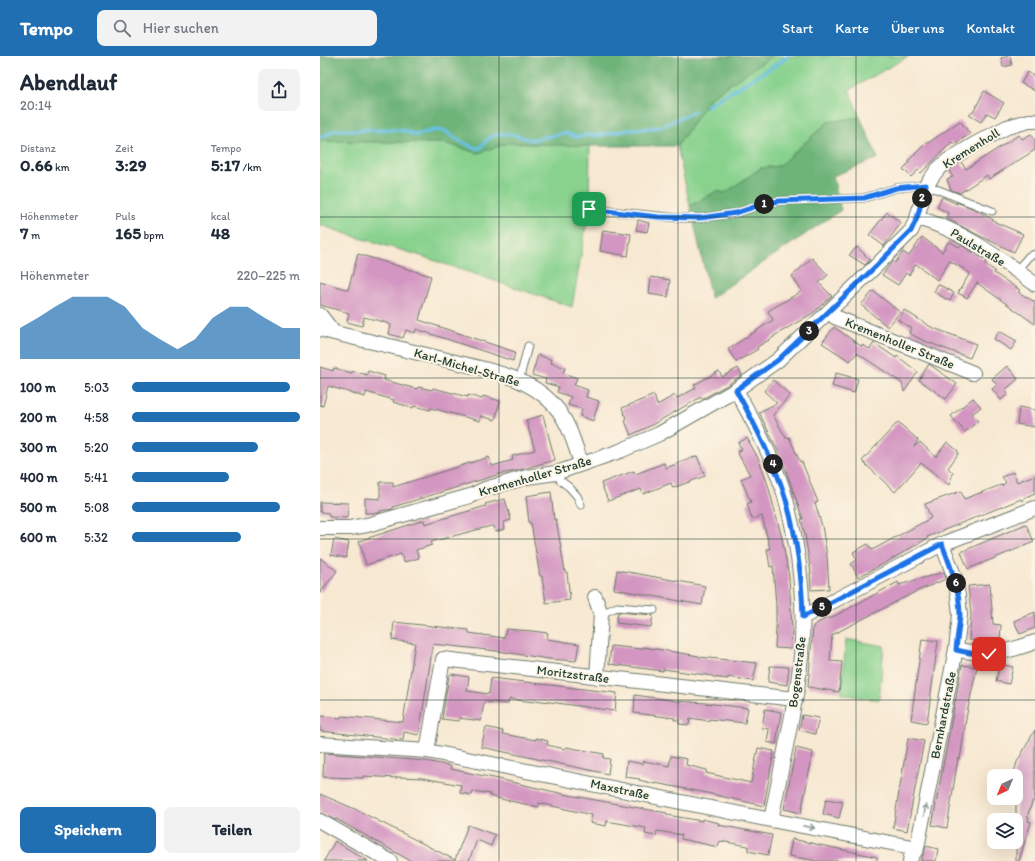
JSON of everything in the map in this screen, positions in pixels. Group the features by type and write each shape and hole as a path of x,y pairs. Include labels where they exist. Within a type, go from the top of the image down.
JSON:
{"street":[{"name":"Kremenholl","path":"917,218 926,185 938,169 947,161 1007,127 1029,121 1035,121"},
{"name":"Paulstraße","path":"917,218 945,227 966,237 1035,284"},
{"name":"Kremenholler Straße","path":"320,528 350,528 367,525 470,496 485,489 527,477 556,473 581,463 620,451 659,434 736,390 778,360 911,231 917,218"},
{"name":"Kremenholler Straße","path":"829,311 835,317 973,373"},
{"path":"320,315 334,333"},
{"name":"Karl-Michel-Straße","path":"320,329 461,363 508,376 520,381 536,390 552,403 564,418 574,440 581,463"},
{"name":"Bogenstraße","path":"736,390 774,466 786,499 796,543 802,580 803,617 801,661 771,820"},
{"path":"803,617 942,544 1035,508"},
{"name":"Bernhardstraße","path":"910,861 911,857 918,848 956,650 960,615 955,578 942,544"},
{"path":"595,597 601,614 597,677"},
{"path":"956,650 970,653 1002,653 1035,642"},
{"name":"Moritzstraße","path":"427,751 443,659 795,699"},
{"name":"Maxstraße","path":"320,744 427,751 918,848"},
{"path":"320,821 390,861"}],"lane":[{"path":"589,209 671,218 700,218 736,213 763,204 779,201 864,198 896,188 926,185 992,211"},
{"path":"1016,271 1029,256 1035,254"},
{"path":"520,381 528,346"},
{"path":"556,473 561,481 577,496 581,505"},
{"path":"601,614 617,607 654,610"}],"green space":[{"path":"320,56 772,56 712,96 677,146 590,146 508,143 478,153 444,143 320,141"},
{"path":"772,56 909,56 849,90 860,117 828,122 779,166 761,168 725,193 717,191 690,206 677,146 712,96"},
{"path":"860,117 878,158 833,176 841,210 711,298 690,206 717,191 725,193 761,168 779,166 828,122"},
{"path":"320,141 444,143 478,153 508,143 590,146 589,209 572,307 418,255 320,225"},
{"path":"846,639 884,646 879,700 841,694"}],"building":[{"path":"1010,56 1012,65 1003,67 1001,58"},
{"path":"1028,72 1035,77 1035,91 1021,83"},
{"path":"984,91 1004,103 995,117 987,113 981,122 969,115 974,111"},
{"path":"960,121 970,134 954,144 952,142 921,173 918,170 911,177 903,169 910,162 908,161 927,142 928,143"},
{"path":"1031,134 1035,140 1035,150 989,179 987,175 960,193 951,190 947,179 953,177 949,171 961,162 966,169 1019,135 1022,139"},
{"path":"942,197 957,204 956,202 977,210 995,222 1023,234 1014,252 946,218 948,213 937,207"},
{"path":"887,212 901,223 884,246 869,235"},
{"path":"638,220 649,223 647,232 636,230"},
{"path":"603,230 631,234 628,256 600,251"},
{"path":"922,237 942,252 949,241 959,247 961,245 987,261 985,264 995,271 994,273 1020,290 1018,292 1035,302 1035,324 977,283 967,298 958,293 970,273 950,261 937,280 916,264 909,275 906,273 898,285 882,275 893,261 895,263 903,252 909,256"},
{"path":"857,247 870,260 865,265 849,255"},
{"path":"358,254 431,276 419,320 515,352 513,361 416,329 415,333 406,330 403,338 389,334 391,325 384,322 364,317 362,326 347,322 349,313 320,305 320,281 348,290"},
{"path":"812,258 828,275 819,283 832,296 813,313 774,336 757,347 758,349 736,362 728,349 773,320 768,311 802,291 792,276"},
{"path":"651,277 670,280 668,297 649,294"},
{"path":"938,284 954,293 950,301 934,292"},
{"path":"873,291 900,312 888,327 861,305"},
{"path":"904,310 931,327 976,344 970,358 922,340 909,333 911,328 898,320"},
{"path":"834,327 861,346 862,345 870,349 874,343 896,358 897,356 918,372 904,392 902,383 857,353 850,361 822,343"},
{"path":"999,331 1017,341 1011,350 994,339"},
{"path":"538,355 552,360 551,363 565,368 563,373 577,378 574,385 588,390 586,397 599,401 593,421 580,416 582,409 568,405 571,397 557,392 559,387 545,383 546,379 532,375"},
{"path":"929,364 957,384 946,399 919,380"},
{"path":"1007,366 1018,379 1005,390 1008,394 1001,400 992,389 997,385 992,379"},
{"path":"320,367 333,371 334,368 367,375 368,371 385,376 384,380 417,389 418,387 432,390 433,388 468,397 468,395 482,399 483,396 500,401 495,420 481,416 480,421 431,408 430,410 414,406 413,408 393,402 394,400 366,392 365,397 328,386 323,406 320,405"},
{"path":"738,368 742,375 727,385 702,399 701,397 631,435 625,421 627,420 622,408 654,395 657,405 675,395 677,398 696,388 694,385 719,371 722,377"},
{"path":"836,373 858,379 854,393 832,386"},
{"path":"773,380 790,395 773,415 786,438 789,437 800,462 802,462 818,502 815,503 822,526 827,556 829,589 811,590 811,573 801,519 803,519 782,459 759,412 777,403 764,391"},
{"path":"973,398 981,407 972,414 978,421 965,432 951,416"},
{"path":"1019,407 1035,410 1035,427 1017,424"},
{"path":"543,415 555,460 500,474 393,507 393,509 380,511 380,513 365,513 365,498 380,499 380,482 393,482 393,487 489,457 492,466 513,460 512,456 535,450 526,420"},
{"path":"898,422 918,440 914,447 920,442 936,457 947,442 958,451 958,454 948,468 953,473 949,485 921,463 895,492 862,461"},
{"path":"747,438 759,460 768,485 782,538 789,577 792,628 791,649 775,648 776,605 773,566 770,567 767,549 770,549 762,516 752,519 747,504 751,502 741,479 750,475 737,452 742,449 738,443"},
{"path":"697,456 705,476 673,488 671,483 643,494 641,489 608,501 601,483 634,471 636,474 664,463 666,468"},
{"path":"1013,472 1017,482 1035,475 1035,493 1024,498 1022,501 1021,499 927,537 928,538 885,563 858,577 851,564 857,560 853,552 868,544 872,550 931,518 925,504 961,491 964,499 1001,485 1002,486 1006,482 1002,477"},
{"path":"551,492 554,520 556,519 565,572 567,572 570,600 546,603 531,523 529,523 526,496"},
{"path":"505,499 511,520 504,522 505,529 495,532 493,526 491,526 431,542 432,545 416,550 419,558 404,562 401,554 366,565 359,541 424,520 425,524"},
{"path":"320,502 348,503 347,518 329,517 329,513 320,512"},
{"path":"1026,524 1034,542 968,569 961,552"},
{"path":"334,539 349,542 346,558 331,555"},
{"path":"320,558 337,571 320,593"},
{"path":"617,570 705,586 702,605 614,589"},
{"path":"944,572 946,579 915,592 832,635 830,661 842,662 839,692 808,687 813,626 898,582 899,585"},
{"path":"990,584 993,624 1001,625 1000,641 969,640 971,615 968,586"},
{"path":"618,612 653,615 651,627 616,623"},
{"path":"1035,612 1035,628 1020,634 1014,621"},
{"path":"394,622 469,630 469,633 504,638 506,629 532,631 548,633 547,639 579,644 576,661 549,659 497,651 433,644 419,735 404,732 403,740 320,731 320,716 341,718 341,716 403,722 415,643 392,640"},
{"path":"922,639 938,641 927,723 911,720"},
{"path":"611,646 642,649 643,647 699,657 757,663 753,681 728,677 728,679 663,669 663,671 609,664"},
{"path":"1000,664 1013,667 1009,684 996,681"},
{"path":"962,665 977,667 967,713 960,759 958,758 947,828 932,825"},
{"path":"770,666 789,667 787,685 768,682"},
{"path":"451,674 469,677 467,691 489,694 491,678 617,693 615,711 535,700 534,702 510,699 508,704 484,702 481,721 459,718 459,721 442,719 449,676"},
{"path":"635,695 748,708 745,723 709,719 709,721 690,718 689,725 679,724 679,720 674,720 675,718 634,713"},
{"path":"765,709 781,712 776,744 767,742 769,729 762,728"},
{"path":"802,715 819,718 815,734 799,730"},
{"path":"486,727 503,731 502,734 548,741 547,745 604,754 603,758 610,759 608,774 481,747"},
{"path":"1035,730 1035,800 1033,800 1027,817 1029,817 1028,821 1031,822 1023,848 1023,813 1016,813 1016,805 1023,805 1023,769 1015,769 1017,762"},
{"path":"908,738 924,741 907,831 893,828"},
{"path":"758,748 774,751 764,806 625,777 627,761 643,764 644,761 669,766 671,756 687,759 686,765 707,770 706,773 751,783"},
{"path":"796,748 813,752 801,813 784,809"},
{"path":"324,753 426,761 451,766 450,769 568,795 667,813 667,815 702,821 702,819 719,823 718,825 772,835 768,855 748,851 748,846 720,841 718,847 681,839 682,835 657,831 656,836 645,834 646,828 607,821 606,826 590,823 592,815 539,803 539,807 505,800 490,796 490,794 473,791 472,795 460,793 461,785 423,778 363,776 363,778 323,777"},
{"path":"320,794 357,810 455,860 468,825 495,835 491,846 477,840 469,861 411,861 336,819 335,820 320,813"},
{"path":"826,799 843,802 839,818 823,814"},
{"path":"792,839 877,857 877,861 817,861 789,856"},
{"path":"335,841 368,861 324,861"},
{"path":"926,846 938,849 936,861 921,861"},
{"path":"1016,849 1023,849 1019,861 1016,861"}],"waterway":[{"path":"707,106 788,56"},
{"path":"320,136 322,137 335,130 358,131 369,129 376,131 385,129 405,131 416,135 435,130 445,131 474,148 480,148 489,138 499,134 511,134 531,140 565,133 577,137 588,135 594,136 629,130 661,127 695,111"}],"route":[{"path":"589,209 658,217 700,218 736,213 763,204 779,201 864,198 896,188 926,185 917,218 911,231 778,360 736,390 774,466 786,499 796,543 802,580 803,617 942,544 955,578 958,596 960,615 956,650 970,653 989,654"}]}
